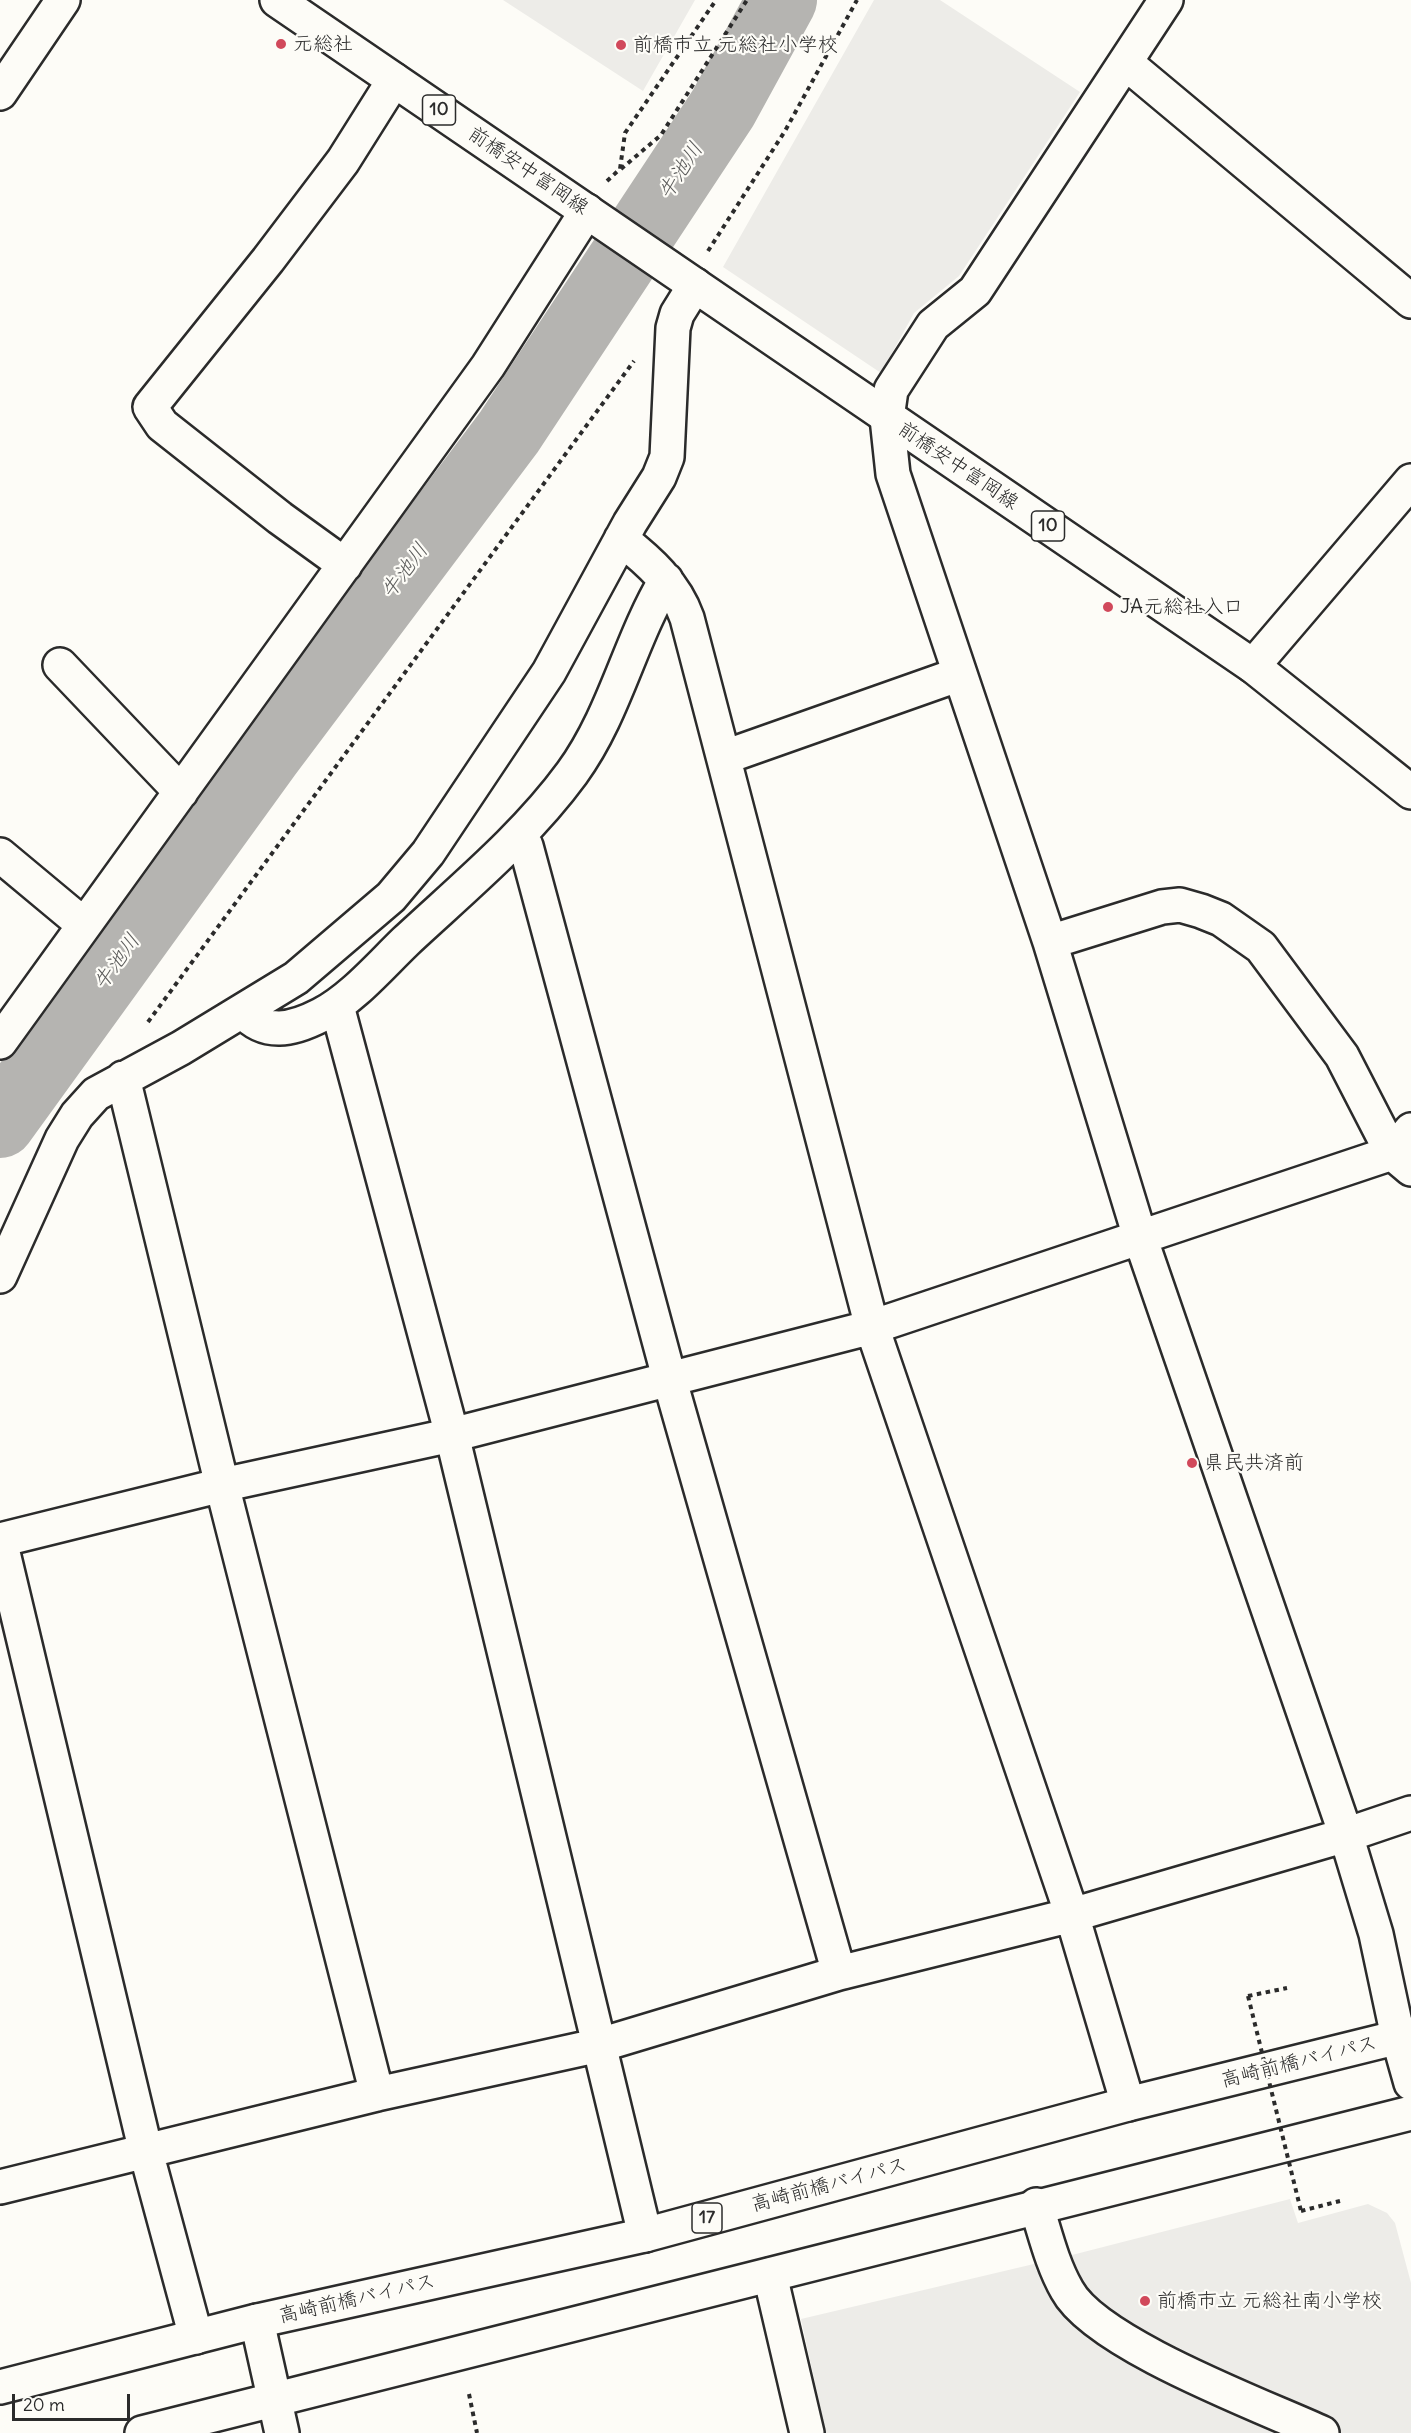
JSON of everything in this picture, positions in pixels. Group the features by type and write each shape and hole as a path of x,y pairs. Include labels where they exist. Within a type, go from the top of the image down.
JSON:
{"main road":[{"path":"0,93 63,0"},
{"name":"前橋安中富岡線","path":"277,0 594,216"},
{"path":"1166,0 975,291 933,326 891,390 887,418 893,474 1050,942 1140,1237 1346,1835 1405,2036 1411,2083"},
{"path":"1125,63 1411,301"},
{"path":"345,565 280,518 162,425 150,407 343,162 394,80"},
{"path":"0,1042 594,216"},
{"name":"10","path":"594,216 686,279"},
{"path":"0,1276 47,1167 72,1123 96,1094 181,1048 296,978 391,897 428,853 549,672 621,539 659,477 667,457 673,328 686,279"},
{"name":"前橋安中富岡線","path":"686,279 1253,666 1411,792"},
{"path":"1253,666 1411,481"},
{"path":"621,539 677,593 687,618 872,1327 1072,1915 1128,2104"},
{"path":"243,1011 253,1022 262,1027 281,1028 296,1025 337,1006 516,837 572,773 594,740 666,580"},
{"path":"60,665 181,792"},
{"path":"725,757 960,674"},
{"path":"516,837 526,846 670,1381 839,1973"},
{"path":"0,855 84,925"},
{"path":"1050,942 1162,907 1180,905 1221,920 1242,932 1261,947 1342,1056 1405,1151 1411,1191"},
{"path":"337,1006 452,1435 645,2235"},
{"path":"123,1078 222,1485 377,2094"},
{"path":"196,2337 146,2151 0,1540 222,1485 452,1435 670,1381 872,1327 1405,1151"},
{"path":"0,2187 377,2094 600,2045 839,1973 1072,1915 1346,1835 1411,1813"},
{"name":"高崎前橋バイパス","path":"0,2387 258,2321 645,2235 1128,2104 1405,2036"},
{"path":"142,2433 770,2275 1036,2205 1411,2113"},
{"path":"1036,2205 1067,2291 1083,2312 1104,2328 1152,2355 1322,2433"},
{"path":"770,2275 807,2433"},
{"path":"258,2321 282,2433"}],"path":[{"path":"620,169 625,133 716,0"},
{"path":"594,216 608,180 661,135 747,0"},
{"path":"686,279 708,250 785,131 857,0"},
{"path":"145,1025 627,368 673,328"},
{"path":"1287,1988 1248,1996 1301,2211 1340,2201"},
{"path":"468,2394 477,2433"}],"shaded area":[{"name":"前橋市立 元総社小学校","path":"503,0 695,0 643,91"},
{"path":"874,0 940,0 1080,92 959,276 914,313 881,373 723,267"},
{"name":"前橋市立 元総社南小学校","path":"1290,2199 1298,2223 1368,2204 1387,2213 1395,2223 1411,2283 1411,2433 826,2433 801,2319 1072,2255"}],"waterway":[{"name":"牛池川","path":"0,1123 267,754 509,432 723,108 782,0"}],"place":[{"name":"元総社","path":"281,44"},
{"name":"前橋市立 元総社小学校","path":"621,45"},
{"name":"JA元総社入口","path":"1108,607"},
{"name":"県民共済前","path":"1192,1463"},
{"name":"前橋市立 元総社南小学校","path":"1145,2301"}]}
